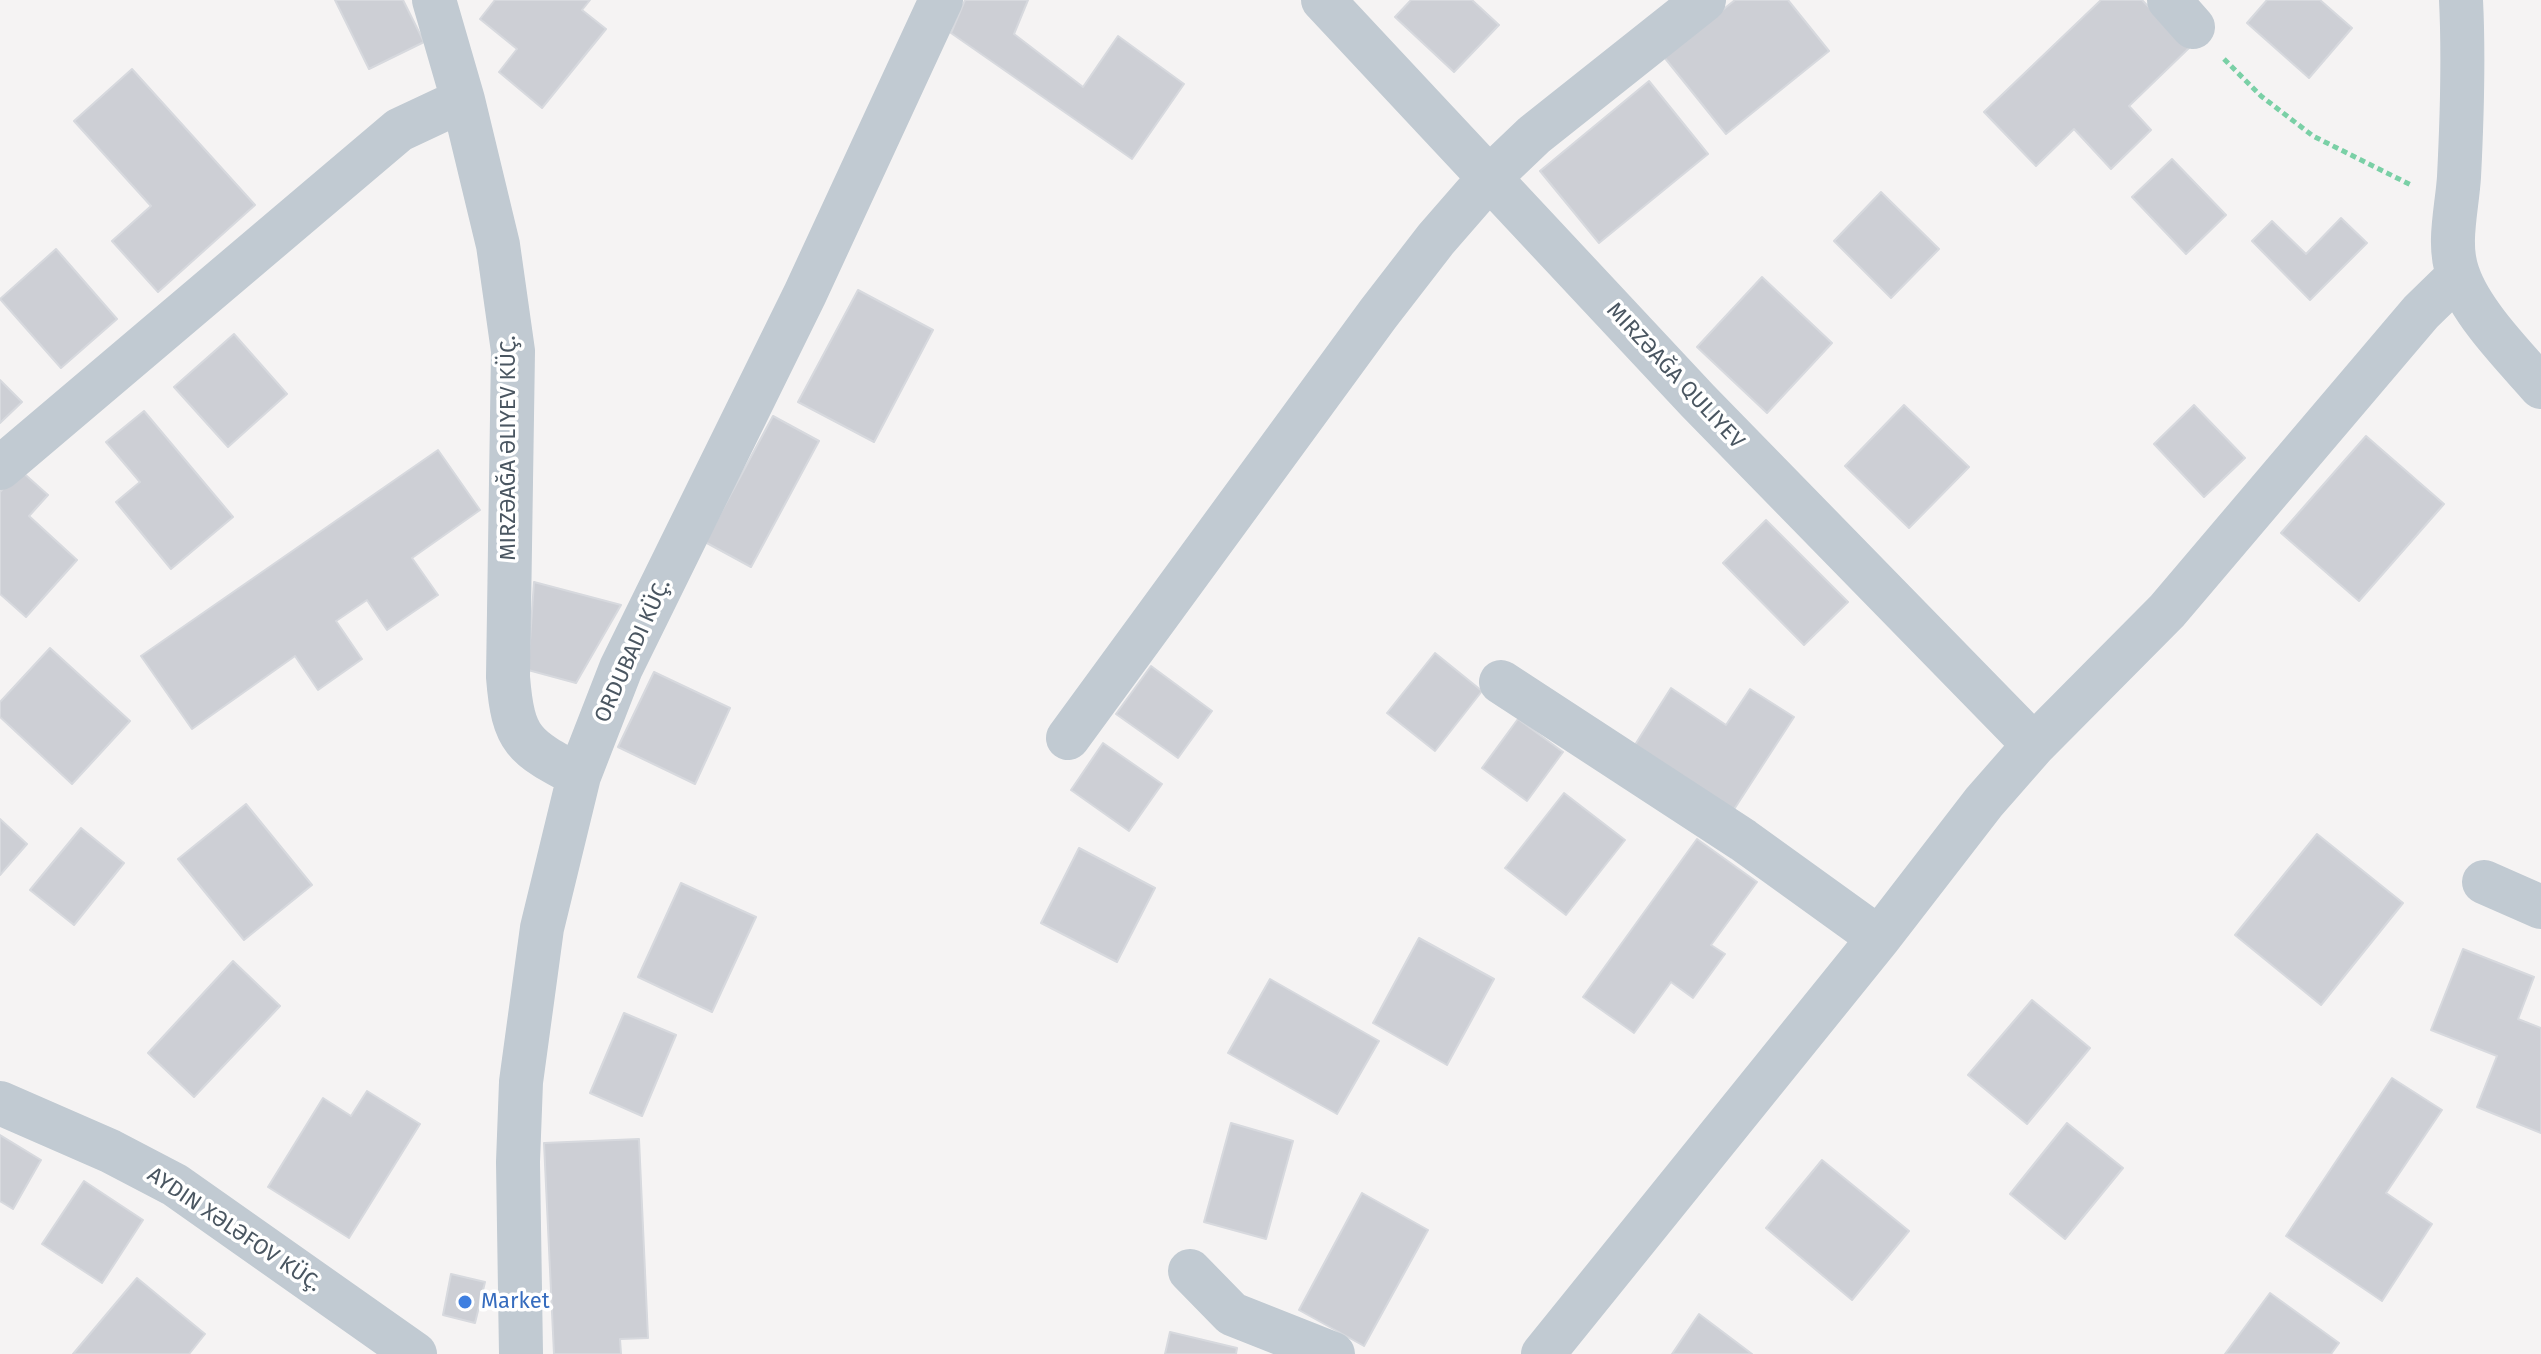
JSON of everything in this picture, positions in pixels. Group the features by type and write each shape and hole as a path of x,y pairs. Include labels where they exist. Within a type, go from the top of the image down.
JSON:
{"street":[{"name":"MIRZƏAĞA ƏLIYEV KÜÇ.","path":"434,0 463,100 498,245 513,351 508,677 511,712 521,737 536,754 579,776"},
{"name":"ORDUBADI KÜÇ.","path":"521,1354 518,1162 521,1082 542,928 579,776 621,668 805,294 941,0"},
{"name":"MIRZƏAĞA QULIYEV","path":"1323,0 1698,401 2034,745"},
{"path":"1068,738 1436,239 1490,177 1534,135 1704,0"},
{"path":"2461,0 2463,80 2452,249 2458,276 2478,309 2541,387"},
{"path":"0,468 399,130 463,100"},
{"path":"1543,1354 1879,938 1984,802 2034,745 2167,611 2421,312 2458,276"},
{"path":"1501,682 1743,840 1879,938"},
{"path":"2484,882 2541,907"},
{"path":"0,1103 110,1151 175,1185 415,1354"},
{"path":"1190,1271 1232,1314 1333,1354"}],"path":[{"path":"2181,13 2261,96 2313,136 2457,207"}],"building":[{"path":"335,0 403,0 424,42 369,69"},
{"path":"495,0 590,0 582,10 606,29 542,108 499,72 517,49 480,19"},
{"path":"965,0 1028,0 1014,34 1083,87 1118,36 1184,84 1132,159 951,33"},
{"path":"1411,0 1472,0 1499,25 1454,72 1395,17"},
{"path":"1735,0 1788,0 1829,51 1726,134 1664,57"},
{"path":"2101,0 2142,0 2189,48 2129,106 2151,130 2111,169 2074,129 2036,166 1984,112"},
{"path":"2267,0 2320,0 2352,28 2309,78 2247,23"},
{"path":"132,69 255,205 158,292 112,241 151,206 74,121"},
{"path":"1649,81 1708,154 1599,243 1540,171"},
{"path":"2172,159 2226,215 2186,254 2132,197"},
{"path":"1881,192 1939,249 1891,298 1834,241"},
{"path":"2341,218 2367,243 2310,300 2252,241 2272,221 2306,254"},
{"path":"56,249 117,319 61,368 0,299"},
{"path":"1762,277 1832,343 1767,413 1697,347"},
{"path":"858,290 933,330 874,442 798,402"},
{"path":"234,334 287,394 228,447 174,387"},
{"path":"0,380 22,402 0,423"},
{"path":"1904,405 1969,467 1909,528 1845,466"},
{"path":"2194,405 2245,458 2204,497 2154,444"},
{"path":"144,411 233,517 171,569 116,502 140,482 106,442"},
{"path":"773,416 819,441 751,567 705,542"},
{"path":"2366,436 2444,504 2359,601 2281,533"},
{"path":"438,450 480,510 412,558 438,595 387,630 367,600 336,621 362,659 318,690 295,656 192,729 141,656"},
{"path":"20,470 48,495 29,516 77,560 26,617 0,594 0,492"},
{"path":"1766,520 1848,602 1804,645 1723,563"},
{"path":"534,582 621,605 576,683 528,670"},
{"path":"50,648 130,721 72,784 0,717 0,702"},
{"path":"1435,653 1482,691 1435,751 1387,713"},
{"path":"1151,666 1212,711 1178,758 1116,714"},
{"path":"654,672 730,708 695,784 618,747"},
{"path":"1671,688 1726,725 1750,689 1794,717 1731,814 1633,748"},
{"path":"1518,719 1563,752 1527,801 1482,768"},
{"path":"1103,743 1162,784 1129,831 1071,790"},
{"path":"1564,793 1625,840 1566,915 1505,868"},
{"path":"246,804 312,885 244,940 178,859"},
{"path":"0,819 27,844 0,875"},
{"path":"81,828 124,863 74,925 30,890"},
{"path":"2317,834 2403,903 2321,1005 2235,935"},
{"path":"1697,839 1757,882 1711,945 1725,954 1693,998 1671,982 1634,1033 1583,997"},
{"path":"1079,848 1155,888 1117,962 1041,923"},
{"path":"681,883 756,917 712,1012 638,977"},
{"path":"1419,938 1494,979 1447,1065 1373,1023"},
{"path":"2463,949 2534,977 2518,1019 2541,1028 2541,1133 2477,1107 2497,1056 2431,1030"},
{"path":"233,961 280,1006 194,1097 148,1053"},
{"path":"1270,979 1379,1041 1337,1114 1228,1053"},
{"path":"2032,1000 2090,1048 2027,1124 1968,1075"},
{"path":"624,1013 676,1035 642,1116 590,1093"},
{"path":"2392,1078 2442,1110 2386,1193 2432,1224 2382,1301 2286,1236"},
{"path":"367,1091 420,1124 349,1238 268,1187 323,1098 351,1116"},
{"path":"1231,1123 1293,1141 1266,1239 1204,1222"},
{"path":"2067,1123 2123,1168 2065,1239 2010,1194"},
{"path":"0,1135 41,1160 13,1209 0,1201"},
{"path":"639,1139 648,1338 620,1339 621,1354 554,1354 544,1143"},
{"path":"1822,1160 1909,1231 1852,1300 1766,1228"},
{"path":"84,1181 143,1220 102,1283 42,1244"},
{"path":"1362,1193 1428,1230 1364,1346 1299,1310"},
{"path":"451,1274 485,1282 475,1323 443,1315"},
{"path":"137,1278 205,1334 189,1354 73,1354"},
{"path":"2270,1293 2339,1343 2331,1354 2225,1354"},
{"path":"1699,1314 1752,1354 1672,1354"},
{"path":"1170,1332 1237,1348 1236,1354 1165,1354"}],"place":[{"name":"Market","path":"465,1302"}]}
